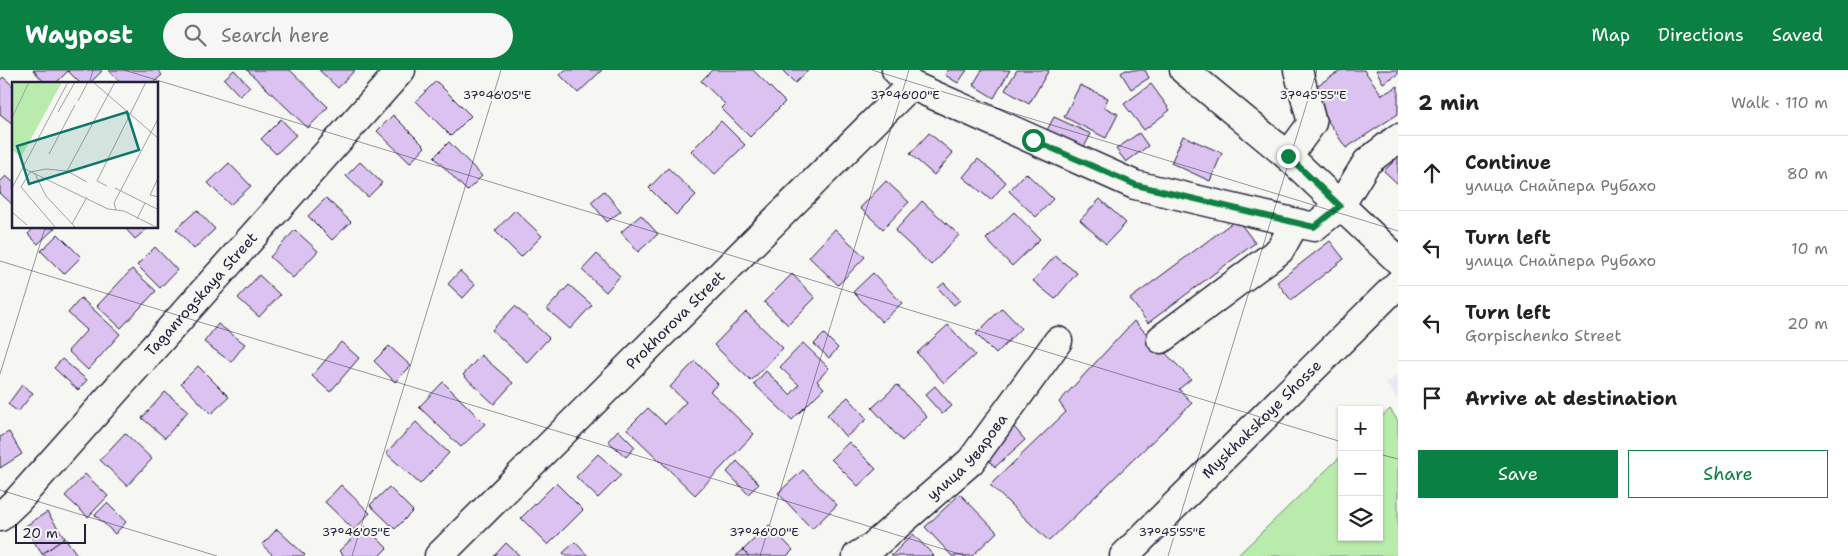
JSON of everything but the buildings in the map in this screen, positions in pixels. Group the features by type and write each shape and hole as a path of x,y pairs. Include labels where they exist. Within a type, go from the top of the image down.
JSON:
{"street":[{"name":"Taganrogskaya Street","path":"0,517 18,500 401,70"},
{"path":"1184,70 1288,156 1398,260"},
{"path":"1288,156 1312,123 1298,70"},
{"path":"904,78 1136,185 1314,227 1340,206 1367,162 1398,138"},
{"name":"Prokhorova Street","path":"439,556 904,78"},
{"path":"1162,339 1280,250 1294,223"},
{"name":"Myskhakskoye Shosse","path":"1124,556 1398,284"},
{"name":"улица Уварова","path":"857,556 872,546 971,461 1058,342"}],"shaded area":[{"path":"1398,374 1398,400 1386,384"}],"green space":[{"path":"1390,409 1398,421 1398,556 1237,556 1338,459 1338,541 1383,541 1383,415"}],"route":[{"path":"1033,140 1136,185 1314,227 1340,206 1288,156"}]}
